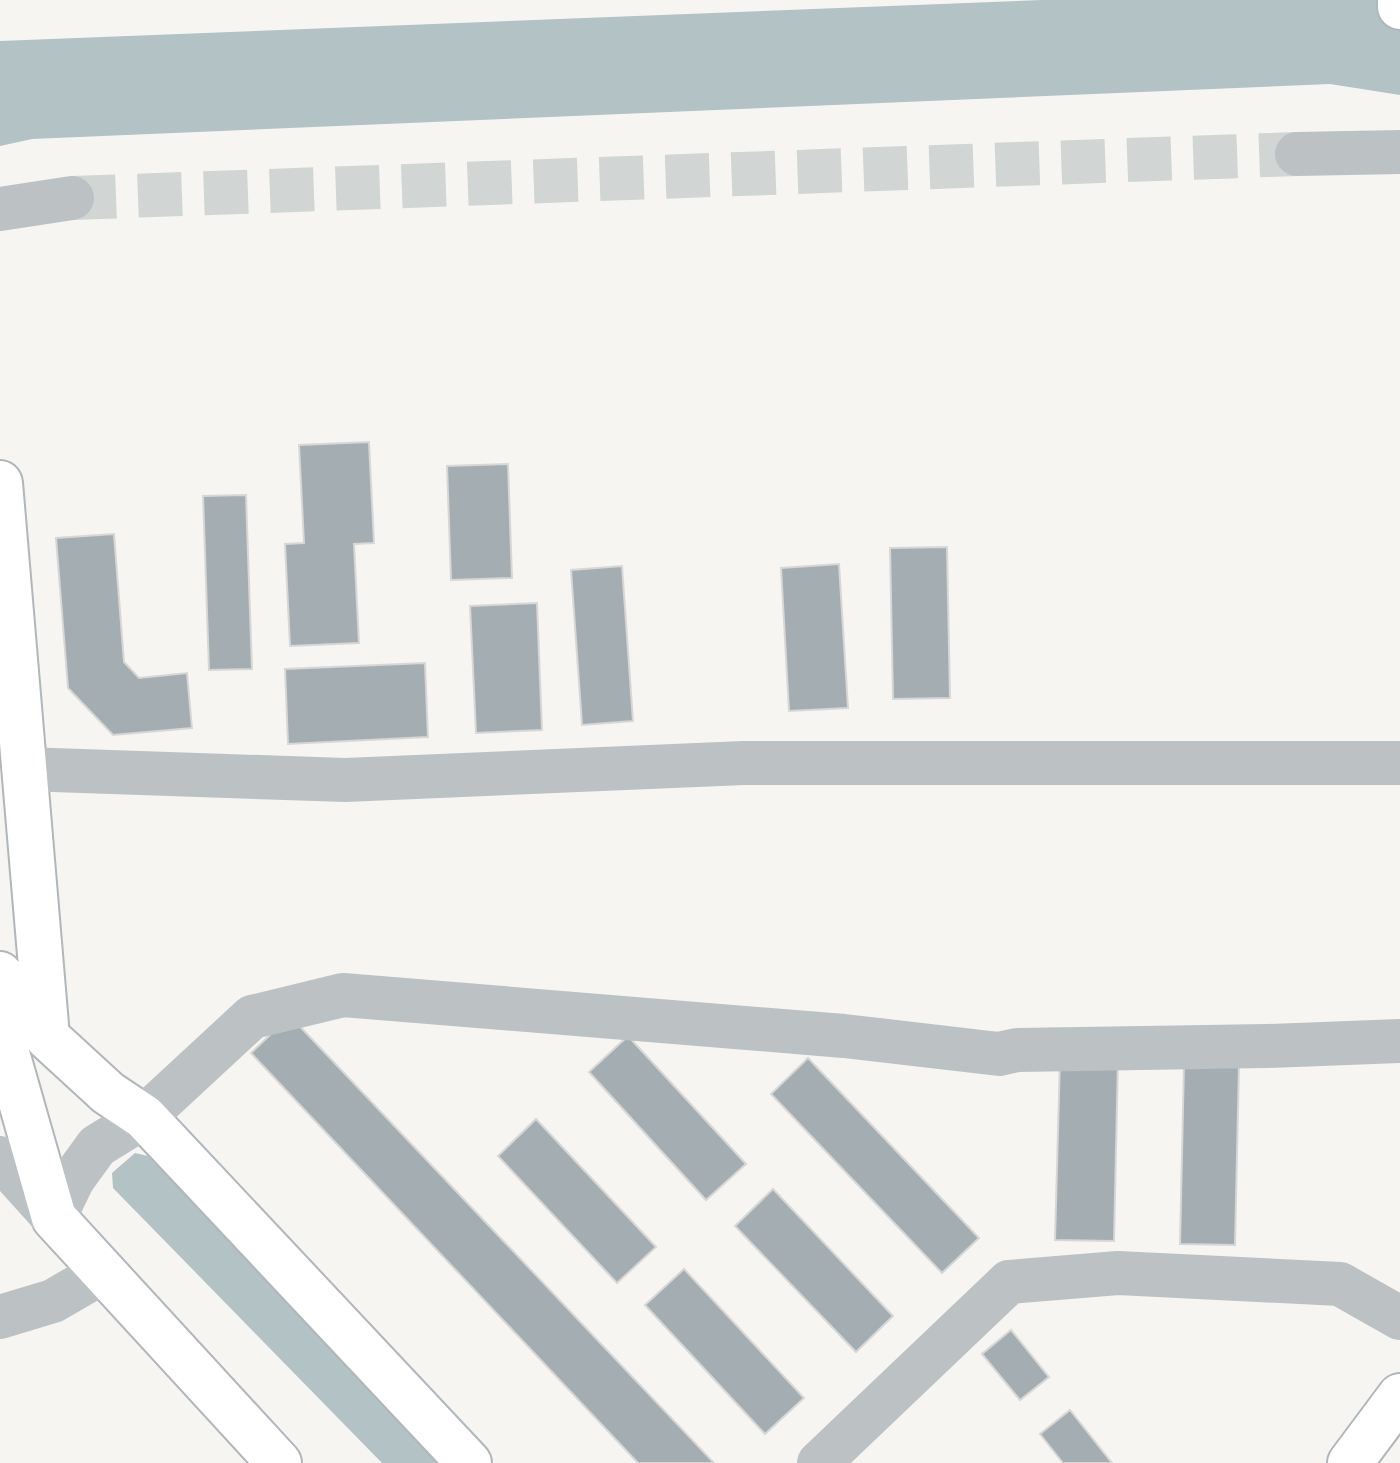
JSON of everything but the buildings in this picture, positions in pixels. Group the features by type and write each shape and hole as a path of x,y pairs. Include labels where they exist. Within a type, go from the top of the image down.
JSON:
{"main road":[{"path":"1400,0 1400,7"},
{"path":"0,483 24,769 17,1043"},
{"path":"0,974 54,1218 279,1463"},
{"path":"17,1043 108,1093 144,1117 469,1463"},
{"path":"1350,1463 1400,1396"},
{"path":"1384,1463 1400,1442"}],"street":[{"path":"1297,154 1400,152"},
{"path":"0,209 72,198"},
{"path":"24,769 345,780 744,763 1400,763"},
{"path":"0,1158 54,1218 73,1179 97,1146 144,1117 252,1017 343,995 844,1036 999,1054 1017,1050 1400,1041"},
{"path":"0,1317 53,1301 103,1272"},
{"path":"819,1463 1009,1282 1118,1273 1340,1284 1400,1318"}],"shaded area":[{"path":"1042,0 1400,0 1400,95 1330,84 32,139 0,146 0,41"},
{"path":"135,1153 148,1156 441,1463 382,1463 113,1188 112,1173"}],"tunnel":[{"path":"72,198 1297,154"}]}
